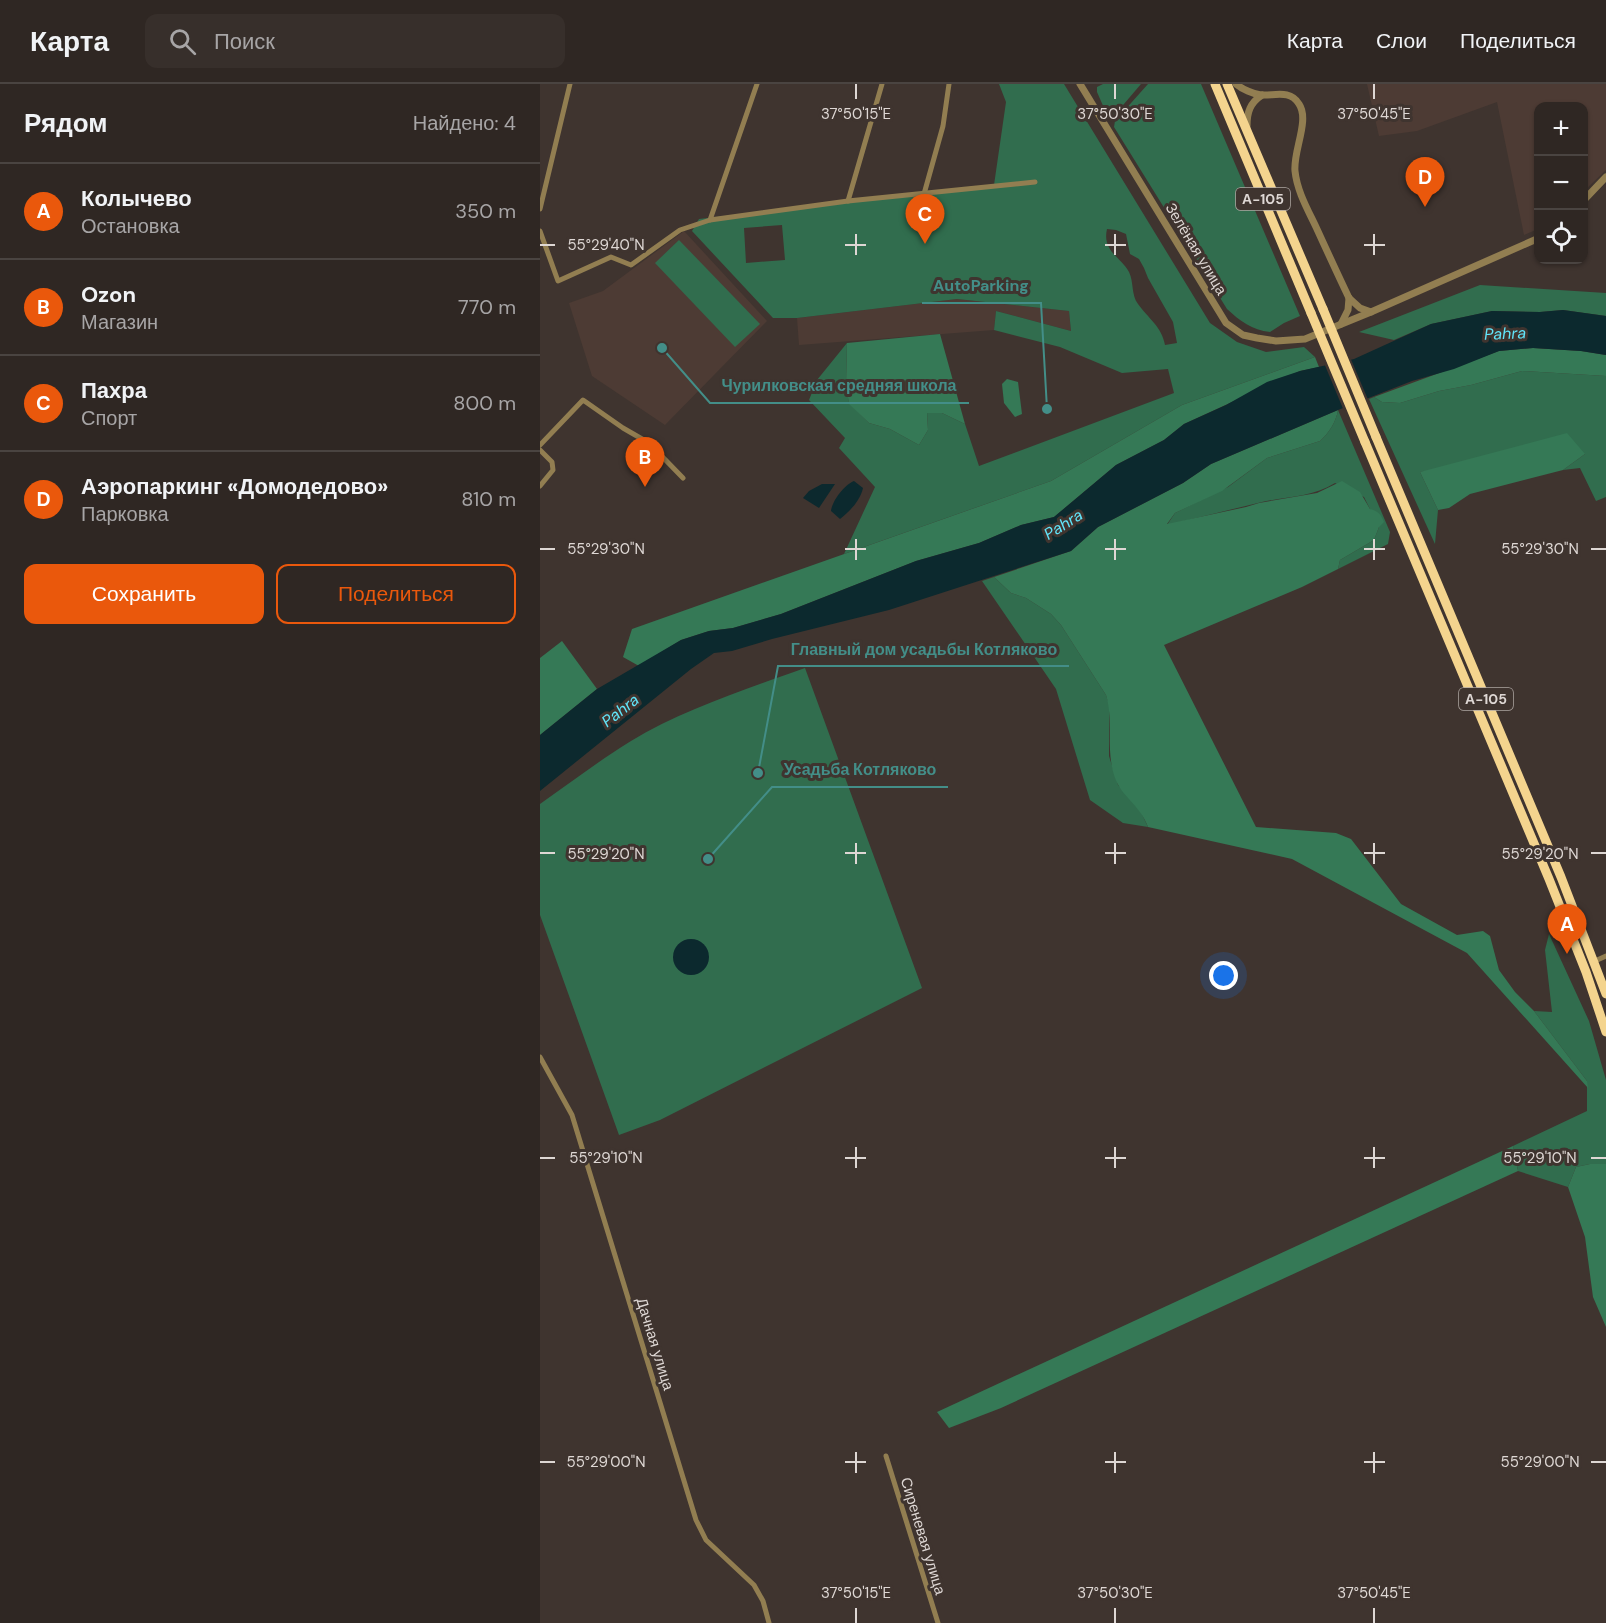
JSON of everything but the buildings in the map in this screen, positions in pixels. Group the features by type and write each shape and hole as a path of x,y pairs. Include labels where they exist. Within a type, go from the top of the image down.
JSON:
{"highway":[{"name":"А-105","path":"1215,84 1549,879 1586,972 1606,1032"},
{"name":"А-105","path":"1227,84 1595,961 1606,994"}],"street":[{"path":"540,209 570,84"},
{"path":"711,220 757,84"},
{"path":"848,201 882,84"},
{"path":"924,194 943,126 950,84"},
{"name":"Зелёная улица","path":"1080,84 1226,323 1243,335 1276,341 1305,339 1534,240"},
{"path":"1236,84 1262,95 1289,96 1300,105 1303,121 1294,159 1295,174 1301,193 1349,298 1360,308 1371,312"},
{"path":"1248,134 1247,114 1255,100 1262,95"},
{"path":"1588,196 1606,177"},
{"path":"540,231 558,281 611,257 631,265 680,230 711,220 848,201 1035,182"},
{"path":"1341,324 1348,310 1349,298"},
{"path":"540,445 583,400 622,428 649,443 683,478"},
{"path":"540,450 552,462 553,470 540,486"},
{"path":"1595,961 1606,956"},
{"name":"Дачная улица","path":"540,1058 572,1115 696,1520 706,1540 754,1585 763,1601 769,1623"},
{"name":"Сиреневая улица","path":"886,1456 938,1623"}],"shaded area":[{"path":"1367,84 1606,84 1606,170 1588,187 1588,102 1534,102 1534,231 1524,235 1497,102 1417,131 1379,136"},
{"path":"684,231 767,321 665,425 592,376 569,303 603,291"},
{"path":"957,299 1069,311 1071,331 996,311 994,330 799,345 797,318"}],"green space":[{"path":"999,84 1064,84 1210,323 1237,342 1266,352 1304,347 1315,357 1182,405 1051,481 844,554 875,487 839,448 845,438 809,400 817,380 847,343 846,384 849,403 869,423 890,429 919,445 928,430 927,412 942,413 965,424 979,466 1174,393 1168,369 1122,373 1060,347 994,330 996,311 1071,331 1069,311 957,299 797,318 773,318 692,231 699,219 994,185 1006,102","holes":["782,225 785,260 746,263 744,228","1107,229 1126,234 1130,254 1139,259 1173,322 1177,343 1165,345 1158,328 1136,300 1129,272 1109,248 1106,237"]},
{"path":"1103,84 1141,84 1112,118 1108,117 1097,92 1097,87"},
{"path":"1148,84 1201,84 1300,316 1270,332 1247,324 1227,309 1114,127 1115,121"},
{"path":"679,240 760,324 735,347 655,263"},
{"path":"1480,285 1606,293 1606,316 1563,310 1492,311 1431,324 1394,340 1359,332"},
{"path":"940,334 965,424 942,413 927,413 928,430 919,445 890,429 869,423 849,404 846,384 847,343"},
{"path":"1533,348 1606,355 1606,376 1522,371 1400,403 1382,402 1374,397 1499,351"},
{"path":"1315,357 1319,367 1300,371 1184,424 1164,440 1116,465 1054,517 1021,525 979,543 916,561 781,614 681,640 639,666 623,657 632,629 1051,481 1182,405"},
{"path":"1522,371 1606,376 1606,497 1596,501 1580,468 1563,470 1585,454 1420,472 1438,510 1435,544 1369,399 1374,397 1382,402 1400,403"},
{"path":"1007,379 1018,382 1022,414 1015,417 1004,403 1002,384"},
{"path":"1338,410 1390,532 1388,544 1338,569 1340,560 1374,540 1379,527 1364,497 1335,483 1307,494 1167,525 1175,513 1228,487 1267,458 1320,441 1332,427"},
{"path":"1338,410 1332,427 1320,441 1267,458 1222,491 1175,513 1167,524 1259,503 1317,493 1342,481 1360,492 1370,509 1382,517 1384,522 1379,527 1374,540 1340,560 1338,569 1302,587 1164,645 1256,827 1336,833 1351,839 1401,904 1457,935 1483,931 1490,936 1499,970 1515,992 1534,1011 1587,1081 1588,1088 1467,953 1292,859 1148,827 1145,819 1115,778 1110,757 1106,695 1061,625 1051,614 1026,598 1011,593 994,577 1071,551 1098,527 1183,483 1211,464"},
{"path":"1567,433 1585,454 1563,470 1470,494 1449,508 1438,510 1420,472"},
{"path":"994,577 1011,593 1026,598 1051,614 1061,625 1106,695 1109,704 1109,756 1118,785 1139,808 1148,827 1123,823 1090,800 1056,689 982,581"},
{"path":"562,641 597,689 540,735 540,658"},
{"path":"805,668 922,988 660,1120 619,1135 540,915 540,804 631,741 672,719 716,700"},
{"path":"1549,934 1589,1021 1606,1080 1606,1164 1576,1167 1568,1187 1518,1171 1513,1146 1587,1111 1587,1081 1534,1011 1552,1012 1545,950"},
{"path":"1513,1146 1518,1171 1001,1408 949,1428 937,1412"},
{"path":"1606,1164 1606,1327 1593,1297 1585,1237 1568,1187 1576,1167"}],"water":[{"name":"Pahra","path":"1563,310 1606,316 1606,355 1533,348 1499,351 1338,410 1211,464 1183,483 1098,527 1071,551 889,610 732,651 714,653 540,791 540,735 597,689 681,640 781,614 916,561 979,543 1021,525 1054,517 1116,465 1164,440 1184,424 1226,405 1267,382 1300,371 1354,359 1431,324 1492,311"},
{"path":"854,481 863,488 862,493 840,519 831,511 832,507 836,498"},
{"path":"822,484 835,484 819,508 803,498 809,491"},
{"path":"691,939 704,944 709,957 704,970 691,975 678,970 673,957 678,944"}],"pier":[{"path":"1350,357 1369,402 1344,411 1324,363"}],"place":[{"name":"Аэропаркинг «Домодедово»","path":"1425,207"},
{"name":"Пахра","path":"925,244"},
{"name":"Чурилковская средняя школа","path":"662,348"},
{"name":"AutoParking","path":"1047,409"},
{"name":"Ozon","path":"645,487"},
{"name":"Главный дом усадьбы Котляково","path":"758,773"},
{"name":"Усадьба Котляково","path":"708,859"},
{"name":"Колычево","path":"1567,954"}]}
